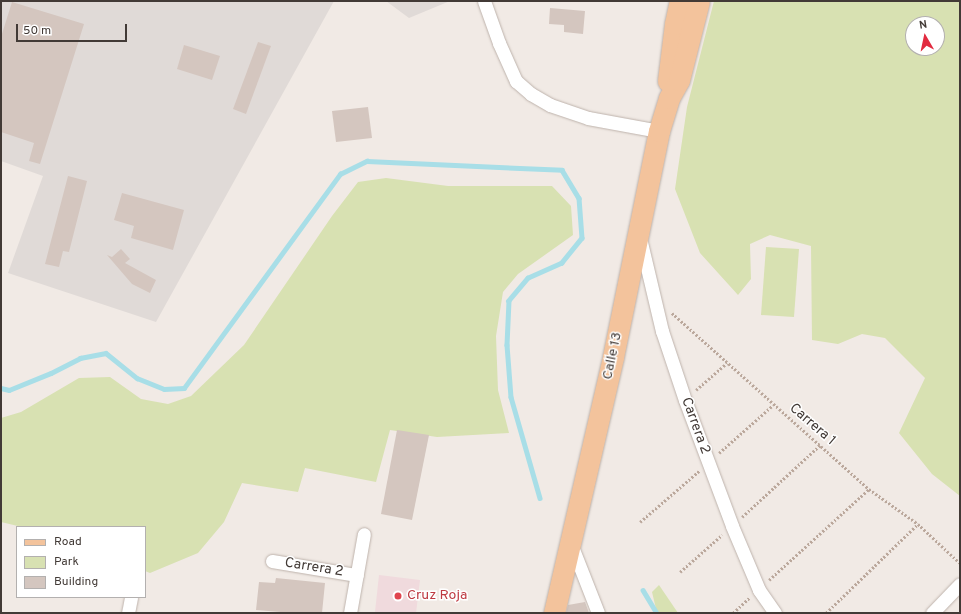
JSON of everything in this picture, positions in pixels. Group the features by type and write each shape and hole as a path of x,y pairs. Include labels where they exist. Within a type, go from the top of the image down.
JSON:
{"main road":[{"path":"669,98 668,77 680,1"},
{"path":"669,98 679,80 699,1"},
{"name":"Calle 13","path":"554,613 613,357 659,131 669,98"}],"street":[{"path":"484,1 507,63 516,81 531,94 550,105 588,118 659,131"},
{"name":"Carrera 2","path":"638,230 655,296 662,331 685,400 732,526 759,590 775,613"},
{"path":"350,613 364,534"},
{"path":"570,542 598,613"},
{"name":"Carrera 2","path":"272,562 357,575"},
{"path":"932,613 960,584"},
{"path":"128,613 131,598"}],"path":[{"name":"Carrera 1","path":"655,296 687,328 869,489 918,524 960,563"},
{"path":"685,400 727,363"},
{"path":"680,572 820,445"},
{"path":"733,613 869,489"},
{"path":"826,613 918,524"}],"shaded area":[{"path":"1,1 334,1 156,322 8,273 43,176 1,161"},
{"path":"386,1 450,1 409,18"},
{"name":"Cruz Roja","path":"379,575 420,580 416,613 375,612"}],"green space":[{"path":"714,1 960,1 960,496 932,474 899,433 925,378 885,338 862,334 838,344 812,340 811,246 770,235 750,244 751,279 738,295 700,253 675,189 687,107"},
{"path":"386,178 448,186 552,186 571,206 573,235 518,274 503,292 496,336 498,390 509,433 437,437 390,430 376,482 305,468 298,492 242,483 224,522 198,553 150,573 146,571 146,526 18,526 1,522 1,418 21,412 79,378 110,377 141,399 168,404 191,396 244,345 332,216 358,182"},
{"path":"766,247 799,249 794,317 761,315"},
{"path":"659,585 678,613 657,613 652,592"}],"building":[{"path":"12,2 84,24 40,164 29,161 34,143 1,132 1,37"},
{"path":"550,8 585,11 583,34 564,32 564,25 549,24"},
{"path":"258,42 271,46 246,114 233,109"},
{"path":"184,45 220,56 212,80 177,69"},
{"path":"368,107 372,138 336,142 332,111"},
{"path":"68,176 87,181 69,252 63,251 59,267 45,264"},
{"path":"122,193 184,210 173,250 131,238 134,226 114,220"},
{"path":"121,249 130,259 125,263 156,280 150,293 132,284 107,255 112,257"},
{"path":"397,430 429,435 412,520 381,514"},
{"path":"276,578 325,583 322,613 293,613 256,610 259,582 275,583"},
{"path":"585,602 589,613 566,613 568,605"}],"waterway":[{"path":"1,388 9,390 51,373 80,358 106,353 137,378 164,389 184,388 340,174 367,161 562,170 579,198 582,238 562,263 528,278 509,301 507,345 511,397 540,498"},
{"path":"643,590 657,613"}],"place":[{"name":"Cruz Roja","path":"398,596"}]}
